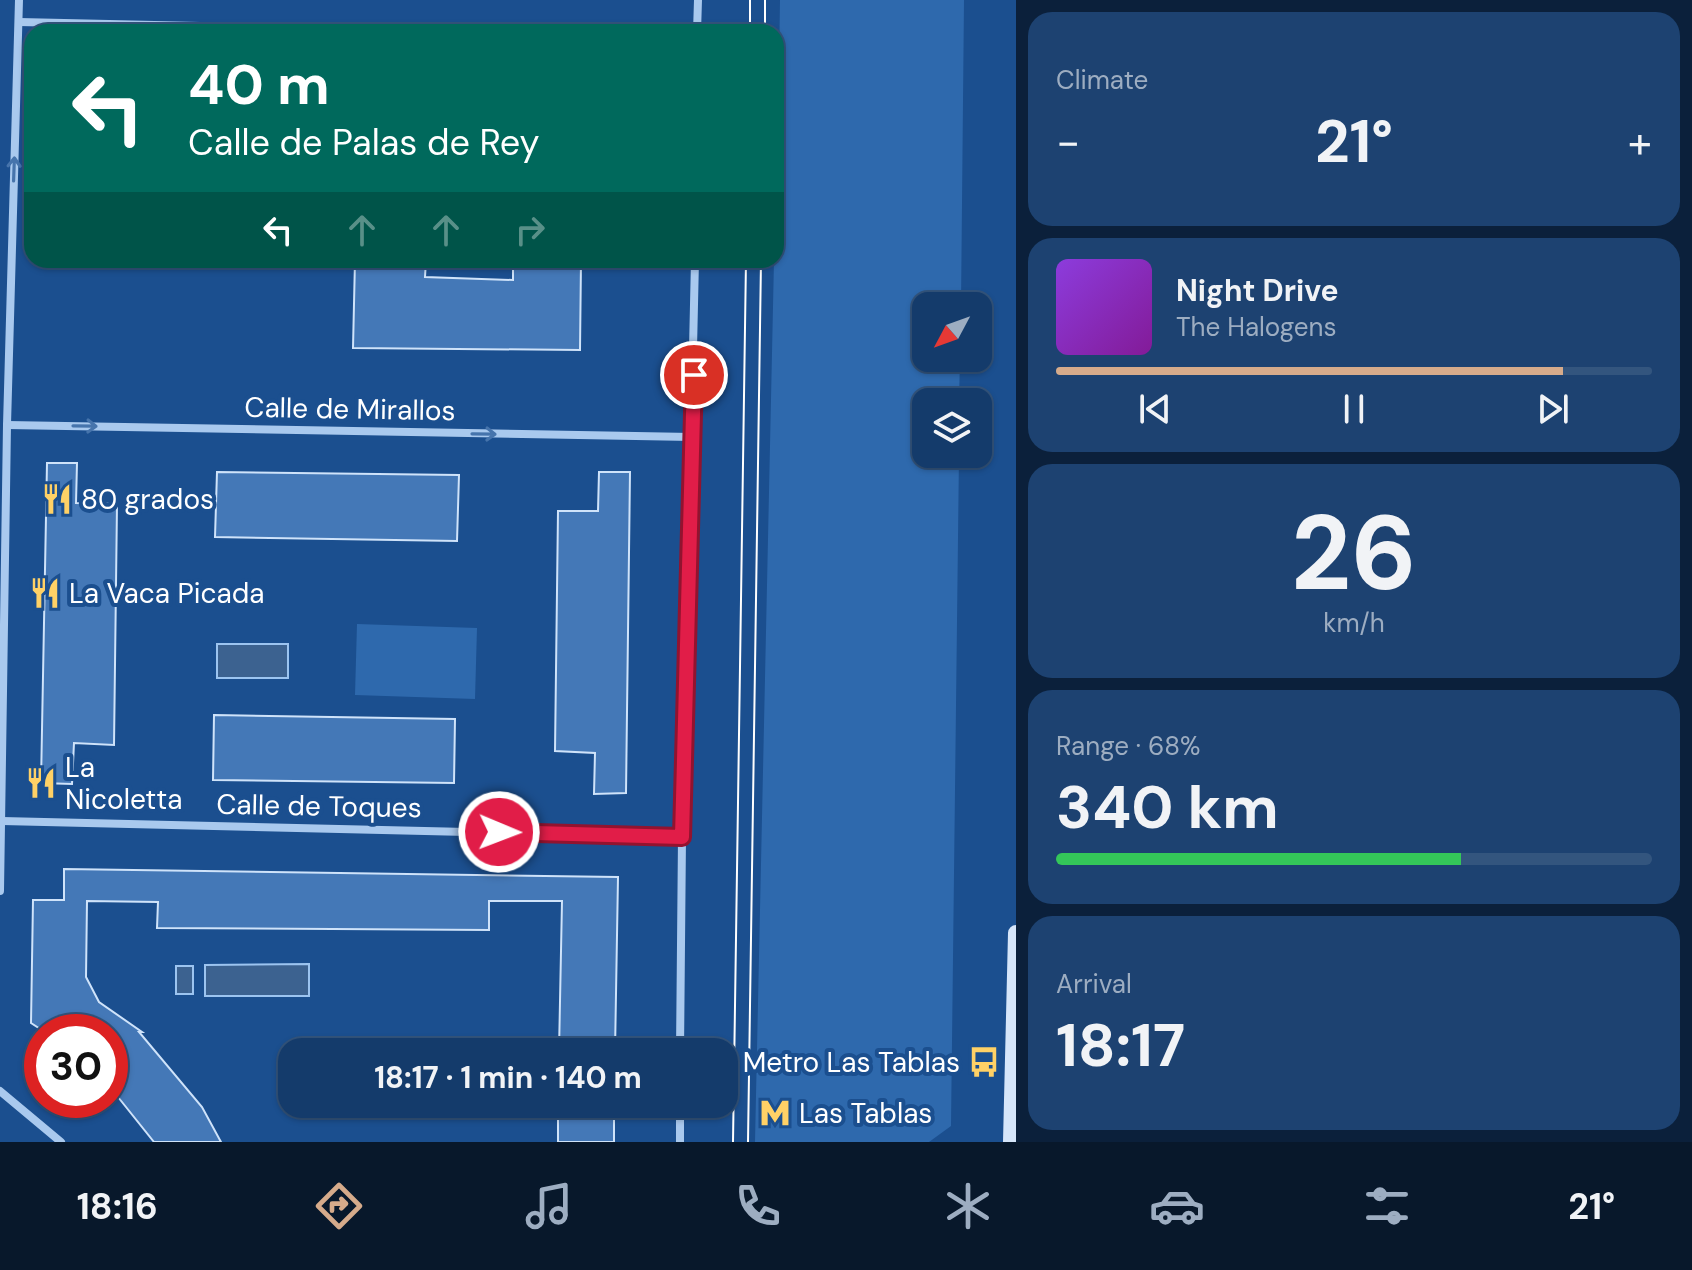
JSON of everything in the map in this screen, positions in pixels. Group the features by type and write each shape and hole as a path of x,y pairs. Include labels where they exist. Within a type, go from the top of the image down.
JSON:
{"street":[{"path":"0,891 7,425 19,0"},
{"path":"697,24 698,0"},
{"path":"19,22 110,24"},
{"path":"680,1038 695,268"},
{"name":"Calle de Mirallos","path":"7,425 692,437"},
{"name":"Calle de Toques","path":"2,821 682,837"},
{"path":"1011,1142 1016,933"},
{"path":"0,1091 61,1142"},
{"path":"680,1118 680,1142"}],"shaded area":[{"path":"780,0 964,0 961,292 912,292 912,372 960,372 959,388 912,388 912,468 959,468 951,1126 929,1142 755,1142 774,268 784,268 784,24 780,24"},
{"path":"357,624 477,628 475,699 355,695"},
{"path":"217,644 288,644 288,678 217,678"},
{"path":"309,964 309,996 205,996 205,965"},
{"path":"176,966 193,966 193,994 176,994"}],"building":[{"path":"355,268 426,268 425,277 513,280 513,268 581,268 580,350 353,348"},
{"path":"47,463 77,463 76,503 117,504 114,745 74,743 72,784 41,783"},
{"path":"217,472 459,475 457,541 215,537"},
{"path":"599,472 630,472 626,793 594,794 595,753 555,751 558,511 598,511"},
{"path":"214,715 455,719 454,783 213,780"},
{"path":"64,869 618,877 615,1038 559,1038 562,901 489,901 489,930 157,928 158,902 87,901 86,977 99,1002 116,1014 31,1014 33,900 64,900"},
{"path":"128,1022 142,1032 139,1032 202,1107 221,1142 154,1142 128,1110"},
{"path":"558,1118 614,1118 614,1142 558,1142"}],"tram line":[{"path":"750,0 750,24"},
{"path":"765,0 765,24"},
{"path":"733,1142 746,268"},
{"path":"748,1142 761,268"}],"place":[{"name":"80 grados","path":"57,499"},
{"name":"La Vaca Picada","path":"45,593"},
{"name":"La Nicoletta","path":"41,783"},
{"name":"Metro Las Tablas","path":"984,1062"},
{"name":"Las Tablas","path":"775,1113"}],"route":[{"path":"499,832 682,837 694,375"}]}
